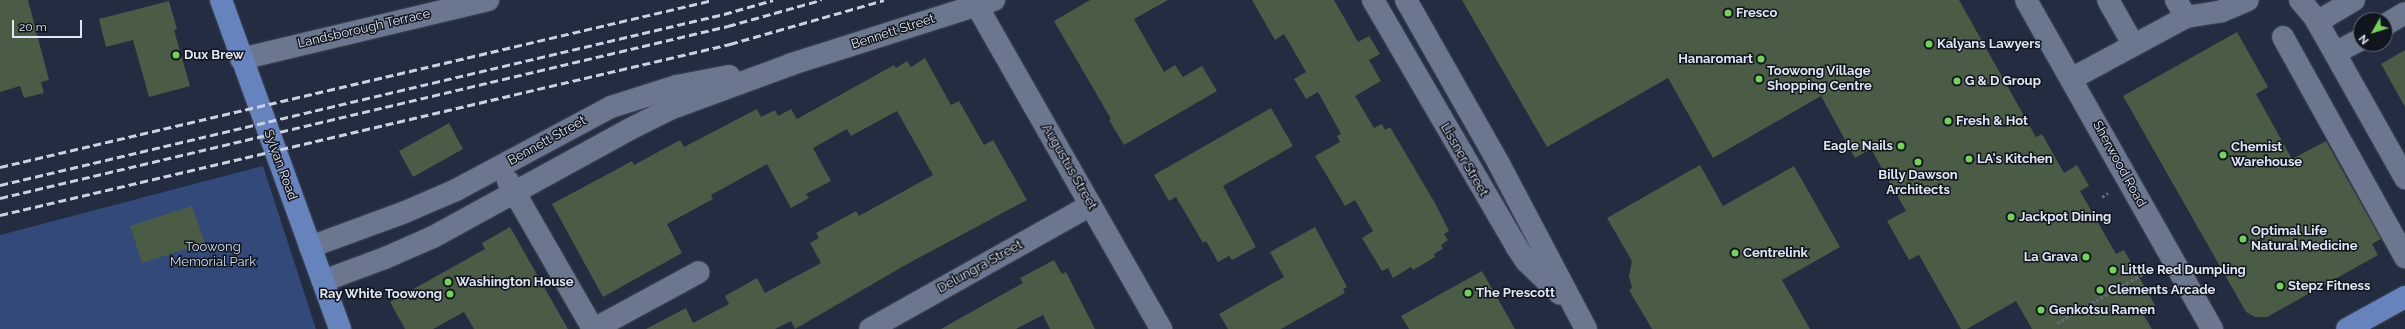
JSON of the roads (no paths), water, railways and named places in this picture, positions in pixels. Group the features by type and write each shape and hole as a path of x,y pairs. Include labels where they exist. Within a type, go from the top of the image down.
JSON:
{"main road":[{"path":"206,0 224,10"},
{"name":"Sylvan Road","path":"224,10 340,329"},
{"path":"2347,329 2405,297"}],"street":[{"name":"Landsborough Terrace","path":"241,59 488,0"},
{"name":"Lissner Street","path":"1372,0 1516,246 1526,261 1574,307"},
{"name":"Lissner Street","path":"1406,0 1502,170 1586,329"},
{"name":"Sherwood Road","path":"2026,0 2212,329"},
{"path":"2108,0 2133,44"},
{"path":"2071,79 2133,44 2181,9 2222,11 2248,0"},
{"path":"2300,0 2317,22 2405,178"},
{"path":"2317,22 2354,0"},
{"name":"Bennett Street","path":"323,281 407,249 515,193 657,115 792,64 986,3"},
{"name":"Augustus Street","path":"986,3 1091,205 1161,329"},
{"path":"2393,20 2405,13"},
{"path":"2283,37 2405,257"},
{"path":"2335,54 2353,44"},
{"name":"Bennett Street","path":"310,247 432,201 499,167 600,112 622,103 677,86 792,64"},
{"path":"499,167 594,329 699,272"},
{"name":"Delungra Street","path":"870,329 1091,205"}],"railway":[{"path":"0,167 713,0"},
{"path":"0,185 724,14 773,0"},
{"path":"0,198 728,26 821,0"},
{"path":"0,215 730,44 884,0"}],"place":[{"name":"Fresco","path":"1728,13"},
{"name":"Kalyans Lawyers","path":"1929,44"},
{"name":"Dux Brew","path":"176,55"},
{"name":"Hanaromart","path":"1761,59"},
{"name":"Toowong Village Shopping Centre","path":"1759,79"},
{"name":"G & D Group","path":"1957,81"},
{"name":"Fresh & Hot","path":"1948,121"},
{"name":"Eagle Nails","path":"1901,146"},
{"name":"Chemist Warehouse","path":"2223,155"},
{"name":"LA's Kitchen","path":"1969,159"},
{"name":"Billy Dawson Architects","path":"1918,162"},
{"name":"Jackpot Dining","path":"2011,217"},
{"name":"Optimal Life Natural Medicine","path":"2243,239"},
{"name":"Centrelink","path":"1735,253"},
{"name":"La Grava","path":"2086,257"},
{"name":"Little Red Dumpling","path":"2113,270"},
{"name":"Washington House","path":"448,282"},
{"name":"Stepz Fitness","path":"2280,286"},
{"name":"Clements Arcade","path":"2100,290"},
{"name":"The Prescott","path":"1468,293"},
{"name":"Ray White Toowong","path":"450,294"},
{"name":"Genkotsu Ramen","path":"2041,310"}],"park label":[{"name":"Toowong Memorial Park","path":"213,256"}]}
